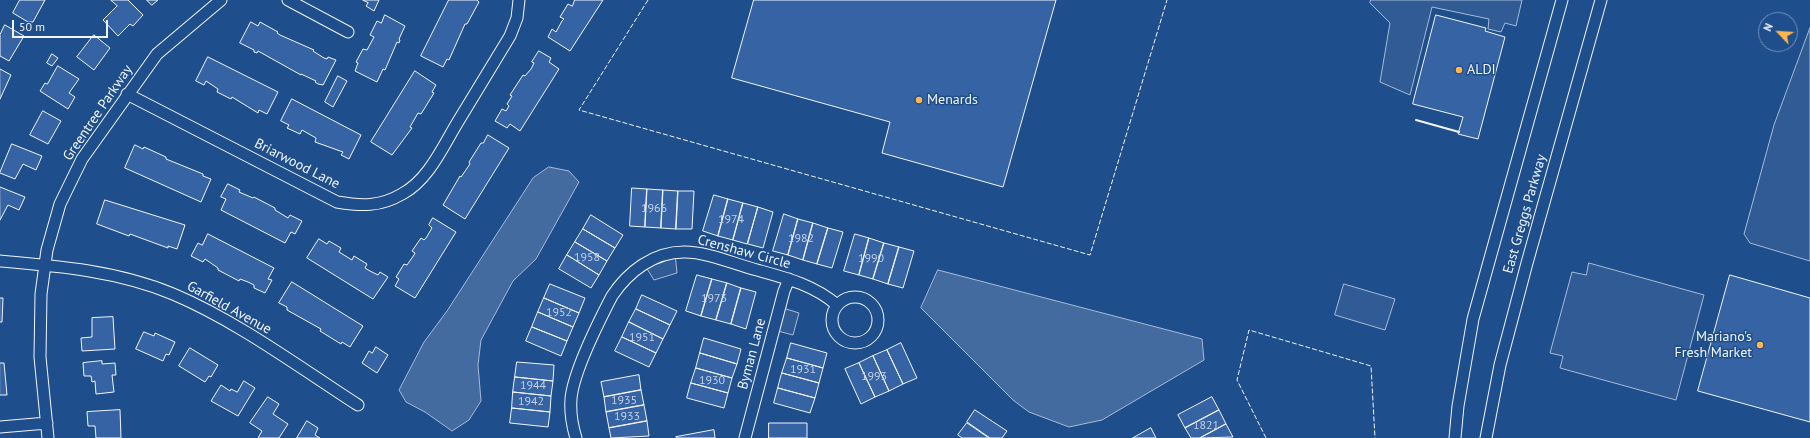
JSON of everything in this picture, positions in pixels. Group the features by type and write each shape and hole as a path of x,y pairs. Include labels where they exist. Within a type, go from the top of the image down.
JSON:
{"street":[{"name":"Greentree Parkway","path":"48,438 40,357 41,294 45,265 60,204 82,160 157,54 221,0"},
{"path":"288,0 348,32"},
{"name":"Briarwood Lane","path":"128,94 337,202 362,206 385,201 402,194 416,184 433,162 510,36 517,18 519,0"},
{"name":"East Greggs Parkway","path":"1455,438 1458,406 1473,319 1562,0"},
{"name":"East Greggs Parkway","path":"1486,438 1500,365 1601,0"},
{"name":"Crenshaw Circle","path":"576,438 572,421 571,398 575,380 612,296 620,284 633,270 651,260 683,252 702,255 789,278 808,285 837,305"},
{"name":"Garfield Avenue","path":"0,261 82,269 116,277 172,294 223,319 358,405"},
{"name":"Byman Lane","path":"746,438 784,291 789,278"},
{"path":"856,297 870,302 875,308 878,323 871,337 865,341 849,343 836,335 831,321 837,305 848,298 856,297"},
{"path":"0,427 47,423"}],"shaded area":[{"path":"1371,0 1522,0 1516,26 1505,23 1501,32 1488,29 1489,19 1432,7 1410,95 1380,82 1390,23 1370,3"},
{"path":"1810,28 1810,261 1750,243 1744,234 1774,125"},
{"path":"549,167 569,171 579,182 536,259 513,281 481,340 478,365 481,401 469,420 452,431 425,412 406,402 399,390 424,342 447,311 533,178"},
{"path":"675,253 677,273 654,280 644,264"},
{"path":"1589,263 1704,295 1676,400 1560,368 1563,356 1550,353 1572,272 1586,275"},
{"path":"938,270 1202,339 1204,360 1102,420 1069,427 1029,412 1013,400 921,308"},
{"path":"1344,284 1395,299 1385,330 1335,315"},
{"path":"780,307 799,313 793,335 774,330"}],"building":[{"path":"20,0 45,0 33,22 28,22 13,13"},
{"path":"111,0 128,0 143,15 133,26 130,24 118,36 103,20 117,6"},
{"path":"147,0 158,0 152,5"},
{"path":"363,0 379,0 374,11 366,6 368,3"},
{"path":"449,0 477,0 479,2 467,24 465,24 449,60 447,59 443,67 421,56"},
{"path":"575,0 603,0 570,51 548,37 552,29 556,32 564,19 560,17 568,4 572,6"},
{"name":"Menards","path":"754,0 1056,0 1003,187 882,153 890,122 732,78"},
{"path":"385,15 405,26 399,39 399,43 397,42 385,70 383,69 377,82 355,71 358,63 356,62 363,49 367,50 374,37 370,35 377,21 381,23"},
{"name":"ALDI","path":"1436,15 1486,28 1485,31 1505,37 1478,139 1458,134 1463,117 1413,104"},
{"path":"251,22 258,26 260,22 278,32 277,33 280,35 314,50 313,51 324,58 327,59 328,57 336,60 323,85 318,84 315,82 316,81 301,75 258,51 257,53 254,52 254,50 240,43"},
{"path":"5,25 24,36 9,61 0,56 0,35"},
{"path":"94,35 110,48 94,70 77,57"},
{"path":"539,51 551,58 549,62 559,69 520,131 510,124 507,128 495,121 502,109 506,111 509,106 507,104 512,96 510,95 523,75 525,76 531,69 534,63 532,62"},
{"path":"52,54 58,58 52,66 47,63"},
{"path":"208,57 278,92 267,114 259,110 258,113 232,97 231,99 217,92 218,89 206,81 204,85 196,81"},
{"path":"58,66 79,79 69,93 75,97 68,109 40,91 45,83 47,84"},
{"path":"0,69 11,75 0,99"},
{"path":"415,71 436,85 432,92 434,93 421,114 418,113 410,127 412,128 392,155 371,142"},
{"path":"338,76 347,81 333,107 325,102"},
{"path":"292,99 361,135 349,159 341,155 343,152 315,142 316,138 302,130 300,134 287,128 289,125 281,121"},
{"path":"43,111 61,121 48,144 30,135"},
{"path":"488,135 509,148 465,219 443,205 460,176 461,177 470,164 469,162 481,143 483,143"},
{"path":"12,144 42,156 36,170 23,164 15,179 0,173"},
{"path":"135,145 143,149 144,147 166,157 166,159 203,174 203,176 211,179 201,202 125,168"},
{"path":"228,184 240,190 239,192 253,198 254,197 275,208 275,210 288,218 290,215 302,221 295,234 291,232 285,243 221,210 226,199 221,197"},
{"path":"0,187 25,197 19,210 8,205 0,220"},
{"path":"632,188 647,189 645,227 630,226"},
{"path":"647,189 663,190 661,228 645,227"},
{"path":"663,190 678,191 676,229 661,228"},
{"path":"678,191 694,191 692,229 676,229"},
{"path":"714,195 728,199 718,236 703,231"},
{"path":"728,199 743,203 733,240 718,236"},
{"path":"105,200 185,225 177,249 168,246 168,248 130,234 129,236 97,224"},
{"path":"743,203 758,207 747,244 733,240"},
{"path":"758,207 773,212 763,248 748,244"},
{"path":"784,214 798,219 788,255 773,251"},
{"path":"591,215 623,235 615,248 583,229"},
{"path":"433,218 456,232 415,298 395,286 399,279 396,277 404,264 407,265 414,255 415,253 412,251 421,238 424,240 426,238 432,228 429,225"},
{"path":"798,219 813,223 803,260 788,255"},
{"path":"813,223 828,228 817,264 803,260"},
{"path":"828,228 843,232 832,268 817,264"},
{"path":"583,229 615,248 607,261 575,242"},
{"path":"208,234 274,268 268,279 272,280 265,293 254,288 254,285 248,282 240,279 239,281 218,270 218,268 205,259 203,262 191,256 198,243 202,245"},
{"path":"855,234 869,238 859,275 844,271"},
{"path":"869,238 884,243 873,279 859,275"},
{"path":"319,239 327,244 329,241 341,248 339,252 352,260 354,256 367,264 365,268 370,271 378,275 380,272 388,277 373,299 307,258"},
{"path":"575,242 607,261 599,275 567,255"},
{"path":"884,243 899,247 888,284 873,279"},
{"path":"899,247 914,251 903,288 888,284"},
{"path":"567,255 599,275 591,288 559,269"},
{"path":"697,275 712,279 701,316 686,311"},
{"name":"Mariano's Fresh Market","path":"1730,275 1810,298 1810,422 1698,391"},
{"path":"712,279 727,283 716,320 701,316"},
{"path":"292,282 363,326 350,347 342,342 341,344 320,331 321,329 287,310 287,307 279,303"},
{"path":"727,283 741,288 731,324 716,320"},
{"path":"550,284 585,298 579,313 544,298"},
{"path":"741,288 756,292 746,329 731,324"},
{"path":"642,295 677,311 670,325 636,309"},
{"path":"0,298 3,298 2,322 0,322"},
{"path":"544,298 579,313 573,327 538,312"},
{"path":"636,309 670,325 663,339 629,322"},
{"path":"538,312 573,327 567,341 532,327"},
{"path":"113,317 115,349 82,351 81,338 92,337 92,318"},
{"path":"629,322 663,339 656,353 622,337"},
{"path":"532,327 567,341 561,356 526,341"},
{"path":"144,332 154,336 155,333 175,342 169,355 166,354 163,361 136,349"},
{"path":"622,337 656,353 649,367 615,351"},
{"path":"704,338 741,349 737,364 700,353"},
{"path":"791,343 827,353 823,368 787,358"},
{"path":"901,343 917,378 903,384 887,350"},
{"path":"376,347 388,355 377,373 362,363 369,351 372,353"},
{"path":"190,348 218,365 211,377 209,376 205,382 179,366"},
{"path":"887,350 903,384 889,391 873,356"},
{"path":"700,353 737,364 732,378 696,368"},
{"path":"873,356 889,391 875,397 859,363"},
{"path":"787,358 823,368 819,383 782,373"},
{"path":"102,361 102,364 115,363 116,375 112,375 114,392 96,394 95,381 92,382 91,376 84,376 83,363"},
{"path":"517,362 554,365 553,381 515,377"},
{"path":"0,363 4,363 7,395 0,395"},
{"path":"859,363 875,397 861,404 845,369"},
{"path":"696,368 732,378 728,393 691,383"},
{"path":"782,373 819,383 815,398 778,388"},
{"path":"639,375 641,390 604,397 601,382"},
{"path":"515,377 553,381 551,396 513,392"},
{"path":"244,381 255,388 238,416 211,401 221,385 230,391 231,389 237,392"},
{"path":"691,383 728,393 724,408 687,398"},
{"path":"778,388 815,398 810,413 774,403"},
{"path":"641,390 644,405 606,412 604,397"},
{"path":"513,392 551,396 550,412 512,408"},
{"path":"268,397 279,404 273,414 288,424 279,438 258,438 262,431 250,423"},
{"path":"1212,397 1219,410 1185,428 1178,415"},
{"path":"644,405 647,421 609,428 606,412"},
{"path":"512,408 550,412 548,427 510,423"},
{"path":"120,410 121,438 96,438 95,426 88,426 87,412"},
{"path":"975,410 1007,431 1002,438 990,438 967,422"},
{"path":"1219,410 1226,424 1200,438 1191,438 1185,428"},
{"path":"307,421 318,428 315,435 320,438 297,438"},
{"path":"647,421 649,436 611,438 609,428"},
{"path":"769,423 807,423 807,438 769,438"},
{"path":"967,423 989,438 962,438 958,435"},
{"path":"1226,424 1233,437 1200,438"},
{"path":"1151,428 1156,438 1133,438"},
{"path":"714,430 715,438 676,437"}],"fence":[{"path":"648,0 579,110 1090,255 1167,0"},
{"path":"1266,438 1237,380 1249,330 1371,366 1375,438"}],"wall":[{"path":"1416,120 1459,132"}],"place":[{"name":"ALDI","path":"1459,70"},
{"name":"Menards","path":"919,100"},
{"name":"Mariano's Fresh Market","path":"1760,345"}]}
